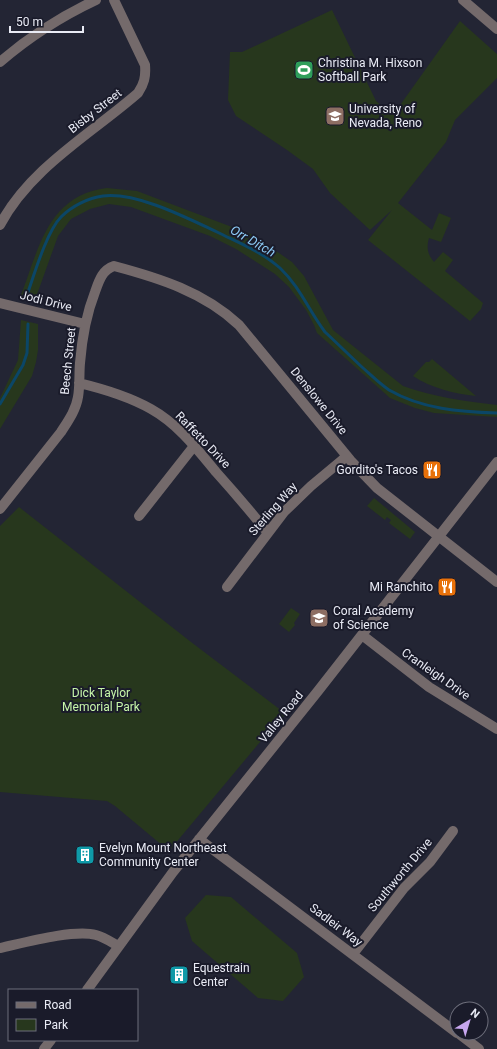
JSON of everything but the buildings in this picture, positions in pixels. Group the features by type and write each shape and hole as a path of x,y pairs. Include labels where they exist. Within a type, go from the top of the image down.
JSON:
{"street":[{"path":"0,62 44,29 68,14 96,0"},
{"name":"Bisby Street","path":"0,225 13,205 31,183 64,152 138,93 144,84 146,74 142,58 114,0"},
{"path":"463,0 497,29"},
{"name":"Denslowe Drive","path":"108,268 114,266 170,283 192,292 226,313 244,330 347,456 376,488 497,582"},
{"name":"Beech Street","path":"0,509 69,420 78,397 86,316 101,276 108,268"},
{"name":"Jodi Drive","path":"0,303 85,324"},
{"name":"Raffetto Drive","path":"79,384 115,393 151,409 179,429 268,532"},
{"path":"139,516 194,446"},
{"name":"Sterling Way","path":"227,587 268,532 297,498 347,456"},
{"name":"Valley Road","path":"88,989 118,946 199,839 362,635 497,462"},
{"name":"Cranleigh Drive","path":"362,635 429,687 497,730"},
{"name":"Southworth Drive","path":"353,954 404,888 430,862 453,831"},
{"name":"Sadleir Way","path":"199,839 449,1027"},
{"path":"0,948 59,936 87,934 102,937 118,946"},
{"path":"44,1049 50,1041"},
{"name":"Sadleir Way","path":"468,1041 479,1049"}],"green space":[{"name":"University of Nevada, Reno","path":"332,10 376,101 393,115 460,21 497,54 497,78 455,120 446,142 398,203 432,230 439,213 451,218 441,242 429,238 428,251 434,262 443,252 453,260 445,271 483,303 481,309 470,321 368,240 392,210 370,230 330,193 313,169 236,116 228,100 230,52 242,52"},
{"path":"107,188 137,191 253,235 292,262 304,276 333,330 403,386 437,396 497,405 497,417 434,413 415,408 390,398 317,333 306,310 289,287 275,274 236,249 210,236 131,207 109,204 90,209 71,219 58,236 35,300 21,295 41,242 49,226 59,213 71,201 87,193"},
{"path":"21,320 38,324 38,350 36,362 32,376 0,429 0,398 18,360"},
{"path":"432,359 476,396 443,390 427,384 413,376 426,362 429,362"},
{"path":"374,498 415,532 410,539 389,523 391,520 387,517 385,520 367,506"},
{"name":"Dick Taylor Memorial Park","path":"19,507 191,642 286,714 265,736 169,851 107,801 0,792 0,526"},
{"path":"291,608 300,614 294,623 295,625 289,632 279,624"},
{"path":"206,895 231,897 297,953 304,977 283,1001 258,998 192,941 185,918"}],"waterway":[{"name":"Orr Ditch","path":"27,295 37,265 51,232 65,213 75,206 97,197 116,196 131,198 162,207 191,220 250,248 273,262 287,275 299,291 325,332 389,390 415,401 442,408 469,412 497,413"},
{"name":"Orr Ditch","path":"0,404 23,365 27,353 28,324"}],"place":[{"name":"Christina M. Hixson Softball Park","path":"304,70"},
{"name":"University of Nevada, Reno","path":"335,116"},
{"name":"Gordito's Tacos","path":"432,470"},
{"name":"Mi Ranchito","path":"447,587"},
{"name":"Coral Academy of Science","path":"319,618"},
{"name":"Evelyn Mount Northeast Community Center","path":"85,855"},
{"name":"Equestrain Center","path":"179,975"}]}
